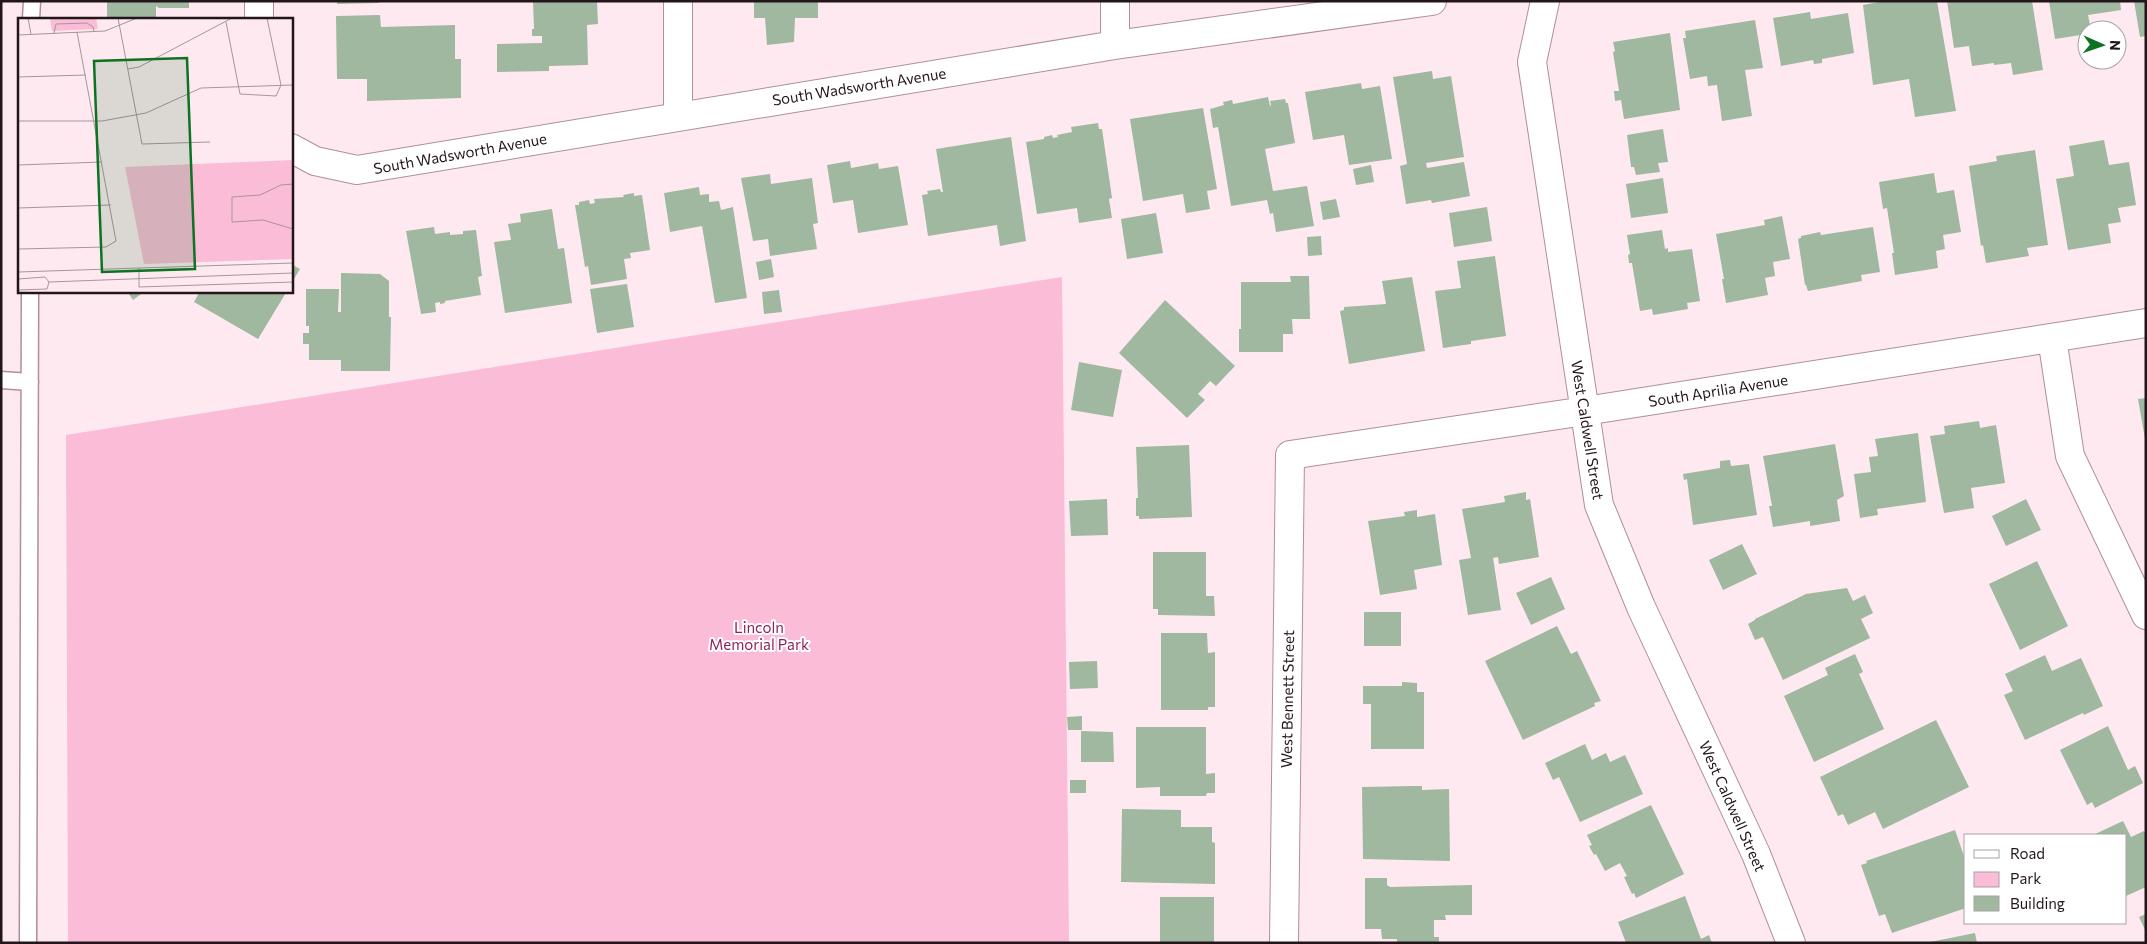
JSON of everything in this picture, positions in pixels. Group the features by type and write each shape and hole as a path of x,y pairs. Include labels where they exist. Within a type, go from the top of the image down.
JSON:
{"street":[{"path":"259,1 259,18"},
{"path":"678,1 678,116"},
{"path":"1115,1 1115,45"},
{"name":"South Wadsworth Avenue","path":"292,149 315,161 357,170 1115,45 1432,1"},
{"name":"West Caldwell Street","path":"1545,1 1532,62 1599,505 1641,607 1756,854 1791,943"},
{"name":"South Aprilia Avenue","path":"1290,455 2146,323"},
{"path":"2052,338 2070,456 2146,614"},
{"name":"West Bennett Street","path":"1284,943 1290,455"}],"lane":[{"path":"31,18 32,1"},
{"path":"28,943 30,292"},
{"path":"1,380 30,382"}],"green space":[{"name":"Lincoln Memorial Park","path":"1062,277 1069,943 68,943 66,435"}],"building":[{"path":"107,1 189,1 189,8 159,8 156,6 156,18 107,18"},
{"path":"337,1 379,1 379,3 337,4"},
{"path":"533,1 597,1 598,24 587,25 588,65 549,66 549,71 497,72 497,44 542,43 542,36 532,36 532,29 534,29"},
{"path":"754,1 818,1 818,18 795,18 794,42 767,45 765,18 754,18"},
{"path":"1885,1 1937,1 1956,111 1915,117 1909,79 1873,85 1863,5"},
{"path":"1947,1 2032,1 2043,70 2013,75 2011,63 1972,66 1969,46 1954,48"},
{"path":"2049,1 2120,1 2121,10 2088,15 2089,20 2077,20 2077,36 2055,39"},
{"path":"2134,1 2146,1 2146,36 2140,37"},
{"path":"1810,12 1811,19 1848,13 1854,53 1822,59 1822,63 1814,64 1813,60 1781,66 1773,18"},
{"path":"380,15 381,27 455,25 455,59 461,59 461,98 367,101 367,79 337,79 336,16"},
{"path":"1755,20 1763,68 1745,70 1752,116 1722,121 1717,85 1708,86 1707,76 1690,79 1683,38 1686,38 1685,31"},
{"path":"1670,33 1680,110 1624,119 1621,100 1615,101 1614,91 1619,91 1613,42"},
{"path":"1432,71 1433,79 1451,76 1464,157 1426,163 1427,168 1464,162 1470,196 1432,203 1431,200 1406,204 1400,166 1407,164 1393,77"},
{"path":"1361,83 1362,89 1380,86 1392,159 1349,165 1344,135 1313,140 1305,92"},
{"path":"1268,97 1270,106 1270,101 1285,99 1286,103 1288,103 1295,143 1265,149 1273,191 1307,186 1314,226 1276,232 1273,213 1270,214 1267,200 1231,206 1218,127 1213,128 1210,109 1224,105 1223,102 1232,100 1233,104"},
{"path":"1203,108 1217,189 1207,191 1210,209 1186,213 1183,194 1143,201 1130,119"},
{"path":"1098,123 1099,129 1102,129 1112,198 1109,199 1112,218 1079,223 1077,208 1037,214 1026,142 1044,139 1044,137 1052,135 1053,138 1058,137 1057,135 1072,132 1071,127"},
{"path":"1663,129 1668,162 1658,163 1660,172 1636,175 1634,167 1631,167 1627,135"},
{"path":"1011,137 1026,241 1000,246 997,225 928,236 922,195 928,194 927,191 940,189 943,192 936,149"},
{"path":"2104,140 2109,165 2129,162 2136,205 2118,208 2121,222 2108,224 2111,243 2068,250 2056,179 2074,176 2069,146"},
{"path":"2035,150 2048,245 2027,248 2029,256 1986,263 1983,245 1981,246 1969,166 1997,161 1996,156"},
{"path":"850,161 851,168 878,163 879,169 898,166 908,225 858,233 853,200 833,203 827,165"},
{"path":"1371,165 1374,182 1356,185 1353,169"},
{"path":"1934,173 1937,193 1954,190 1961,232 1943,235 1945,249 1936,251 1938,268 1895,275 1892,253 1894,253 1887,208 1883,209 1879,182"},
{"path":"770,174 771,184 812,178 818,223 813,224 817,249 770,256 768,239 753,241 741,178"},
{"path":"1663,178 1668,213 1631,218 1626,184"},
{"path":"699,187 700,195 709,194 709,202 719,201 721,210 733,207 747,298 715,303 702,226 670,232 664,193"},
{"path":"634,193 634,196 642,195 650,250 630,253 631,258 624,259 627,279 591,285 588,266 585,267 575,205 579,205 579,202 589,200 590,204 595,203 594,199 624,197 623,195"},
{"path":"1336,199 1340,217 1323,220 1320,202"},
{"path":"1487,207 1492,241 1454,247 1449,213"},
{"path":"552,209 558,249 564,248 572,303 505,313 494,242 511,240 508,224 521,222 520,214"},
{"path":"1156,213 1163,253 1127,259 1121,219"},
{"path":"1782,216 1790,259 1773,262 1775,276 1765,278 1768,295 1726,303 1716,234 1765,225 1764,220"},
{"path":"434,227 435,234 450,232 450,235 463,234 463,231 476,230 482,276 478,277 481,295 445,301 445,303 440,304 440,302 435,303 436,312 421,314 406,231"},
{"path":"1873,227 1880,272 1861,275 1862,281 1808,291 1805,285 1798,239 1801,236 1820,232 1821,235"},
{"path":"1662,230 1665,249 1668,248 1668,252 1692,249 1700,301 1687,303 1688,309 1653,315 1652,309 1640,311 1632,263 1629,263 1628,255 1630,254 1627,235"},
{"path":"1321,236 1322,255 1308,256 1307,237"},
{"path":"1495,256 1506,336 1471,341 1471,344 1443,348 1435,291 1461,288 1457,261"},
{"path":"771,259 774,277 759,280 756,262"},
{"path":"292,265 300,269 292,282"},
{"path":"341,273 380,274 389,281 389,317 391,317 390,371 341,371 341,360 309,360 309,344 303,344 303,333 309,333 309,326 306,326 306,289 339,289 338,312 341,312"},
{"path":"1290,276 1309,276 1310,319 1292,319 1293,334 1283,334 1283,352 1239,352 1241,282 1291,282"},
{"path":"1412,277 1425,351 1349,364 1340,311 1344,310 1344,307 1386,304 1382,281"},
{"path":"627,284 634,327 597,333 590,289"},
{"path":"779,290 782,312 764,314 762,292"},
{"path":"128,292 144,292 133,300"},
{"path":"199,292 286,292 258,339 194,302"},
{"path":"1165,300 1235,366 1216,386 1210,381 1198,394 1205,400 1187,418 1119,353"},
{"path":"1079,362 1122,370 1113,417 1071,410"},
{"path":"2146,398 2146,439 2145,439 2138,399"},
{"path":"1979,421 1980,428 1996,425 2005,483 1971,488 1974,508 1944,513 1930,436 1945,434 1944,426"},
{"path":"1918,433 1926,502 1877,509 1878,515 1860,518 1854,474 1871,472 1869,457 1878,456 1875,439"},
{"path":"1835,444 1844,496 1837,500 1840,521 1810,526 1810,521 1773,527 1769,506 1772,506 1763,456"},
{"path":"1189,445 1192,517 1139,519 1139,516 1136,516 1136,498 1138,498 1136,447"},
{"path":"1730,460 1731,466 1749,464 1757,515 1693,525 1687,479 1684,480 1683,474 1720,468 1720,461"},
{"path":"1526,492 1526,500 1530,499 1539,557 1499,564 1498,557 1493,558 1501,610 1468,615 1459,560 1471,558 1462,509 1505,502 1504,496"},
{"path":"1107,499 1108,535 1071,536 1069,501"},
{"path":"2026,499 2041,530 2006,546 1992,516"},
{"path":"1417,510 1417,517 1435,514 1442,565 1414,570 1417,589 1380,595 1368,521 1405,516 1404,512"},
{"path":"1742,544 1757,574 1723,590 1709,560"},
{"path":"1153,552 1206,552 1206,596 1214,596 1215,616 1158,615 1158,609 1153,609"},
{"path":"2037,561 2068,626 2020,650 1989,584"},
{"path":"1551,577 1565,609 1531,625 1516,593"},
{"path":"1847,588 1853,601 1865,595 1873,613 1861,619 1870,638 1783,680 1763,637 1755,640 1748,624 1806,594"},
{"path":"1364,612 1401,612 1401,646 1364,646"},
{"path":"1557,626 1571,654 1577,651 1601,701 1594,703 1595,706 1523,740 1485,661"},
{"path":"1161,633 1207,633 1208,653 1215,652 1215,707 1208,707 1208,710 1161,710"},
{"path":"1855,654 1863,672 1859,674 1884,729 1814,762 1784,696 1828,675 1825,668"},
{"path":"2045,655 2052,671 2081,658 2103,706 2084,715 2083,713 2025,740 2004,695 2013,691 2005,674"},
{"path":"1097,661 1098,688 1070,689 1069,662"},
{"path":"1402,682 1417,683 1417,692 1424,692 1424,749 1371,749 1371,704 1363,704 1363,686 1402,686"},
{"path":"1082,716 1082,730 1068,730 1067,717"},
{"path":"1936,720 1969,787 1883,829 1875,812 1848,825 1843,814 1838,816 1820,777"},
{"path":"2108,726 2128,770 2135,766 2143,783 2095,808 2092,802 2087,805 2060,750"},
{"path":"1136,727 1206,727 1206,774 1215,773 1215,793 1207,793 1206,796 1160,796 1160,787 1136,788"},
{"path":"1081,731 1113,732 1114,762 1081,762"},
{"path":"1585,744 1592,760 1606,753 1610,762 1625,755 1643,794 1580,822 1559,777 1553,780 1545,763"},
{"path":"1070,780 1086,780 1086,793 1070,793"},
{"path":"1422,786 1422,790 1449,789 1450,861 1363,859 1362,787"},
{"path":"1651,805 1684,874 1636,898 1624,877 1627,876 1620,863 1605,871 1596,854 1594,855 1589,846 1592,845 1587,835"},
{"path":"1122,809 1181,810 1181,827 1212,827 1212,842 1215,843 1215,884 1121,882"},
{"path":"2123,821 2131,837 2144,831 2146,834 2146,887 2127,896 2127,834 2095,834"},
{"path":"1955,830 1964,856 1964,909 1892,933 1885,914 1879,916 1861,865 1867,863 1866,861"},
{"path":"1365,878 1387,878 1387,885 1390,887 1472,885 1472,915 1445,915 1446,920 1434,920 1434,937 1439,937 1439,943 1397,943 1397,939 1382,939 1381,929 1365,929"},
{"path":"1685,896 1701,939 1709,935 1712,943 1626,943 1618,922"},
{"path":"1160,897 1214,897 1214,943 1160,943"},
{"path":"2146,914 2146,932 2139,917"},
{"path":"1975,933 1977,943 1930,943 1930,942"}]}
